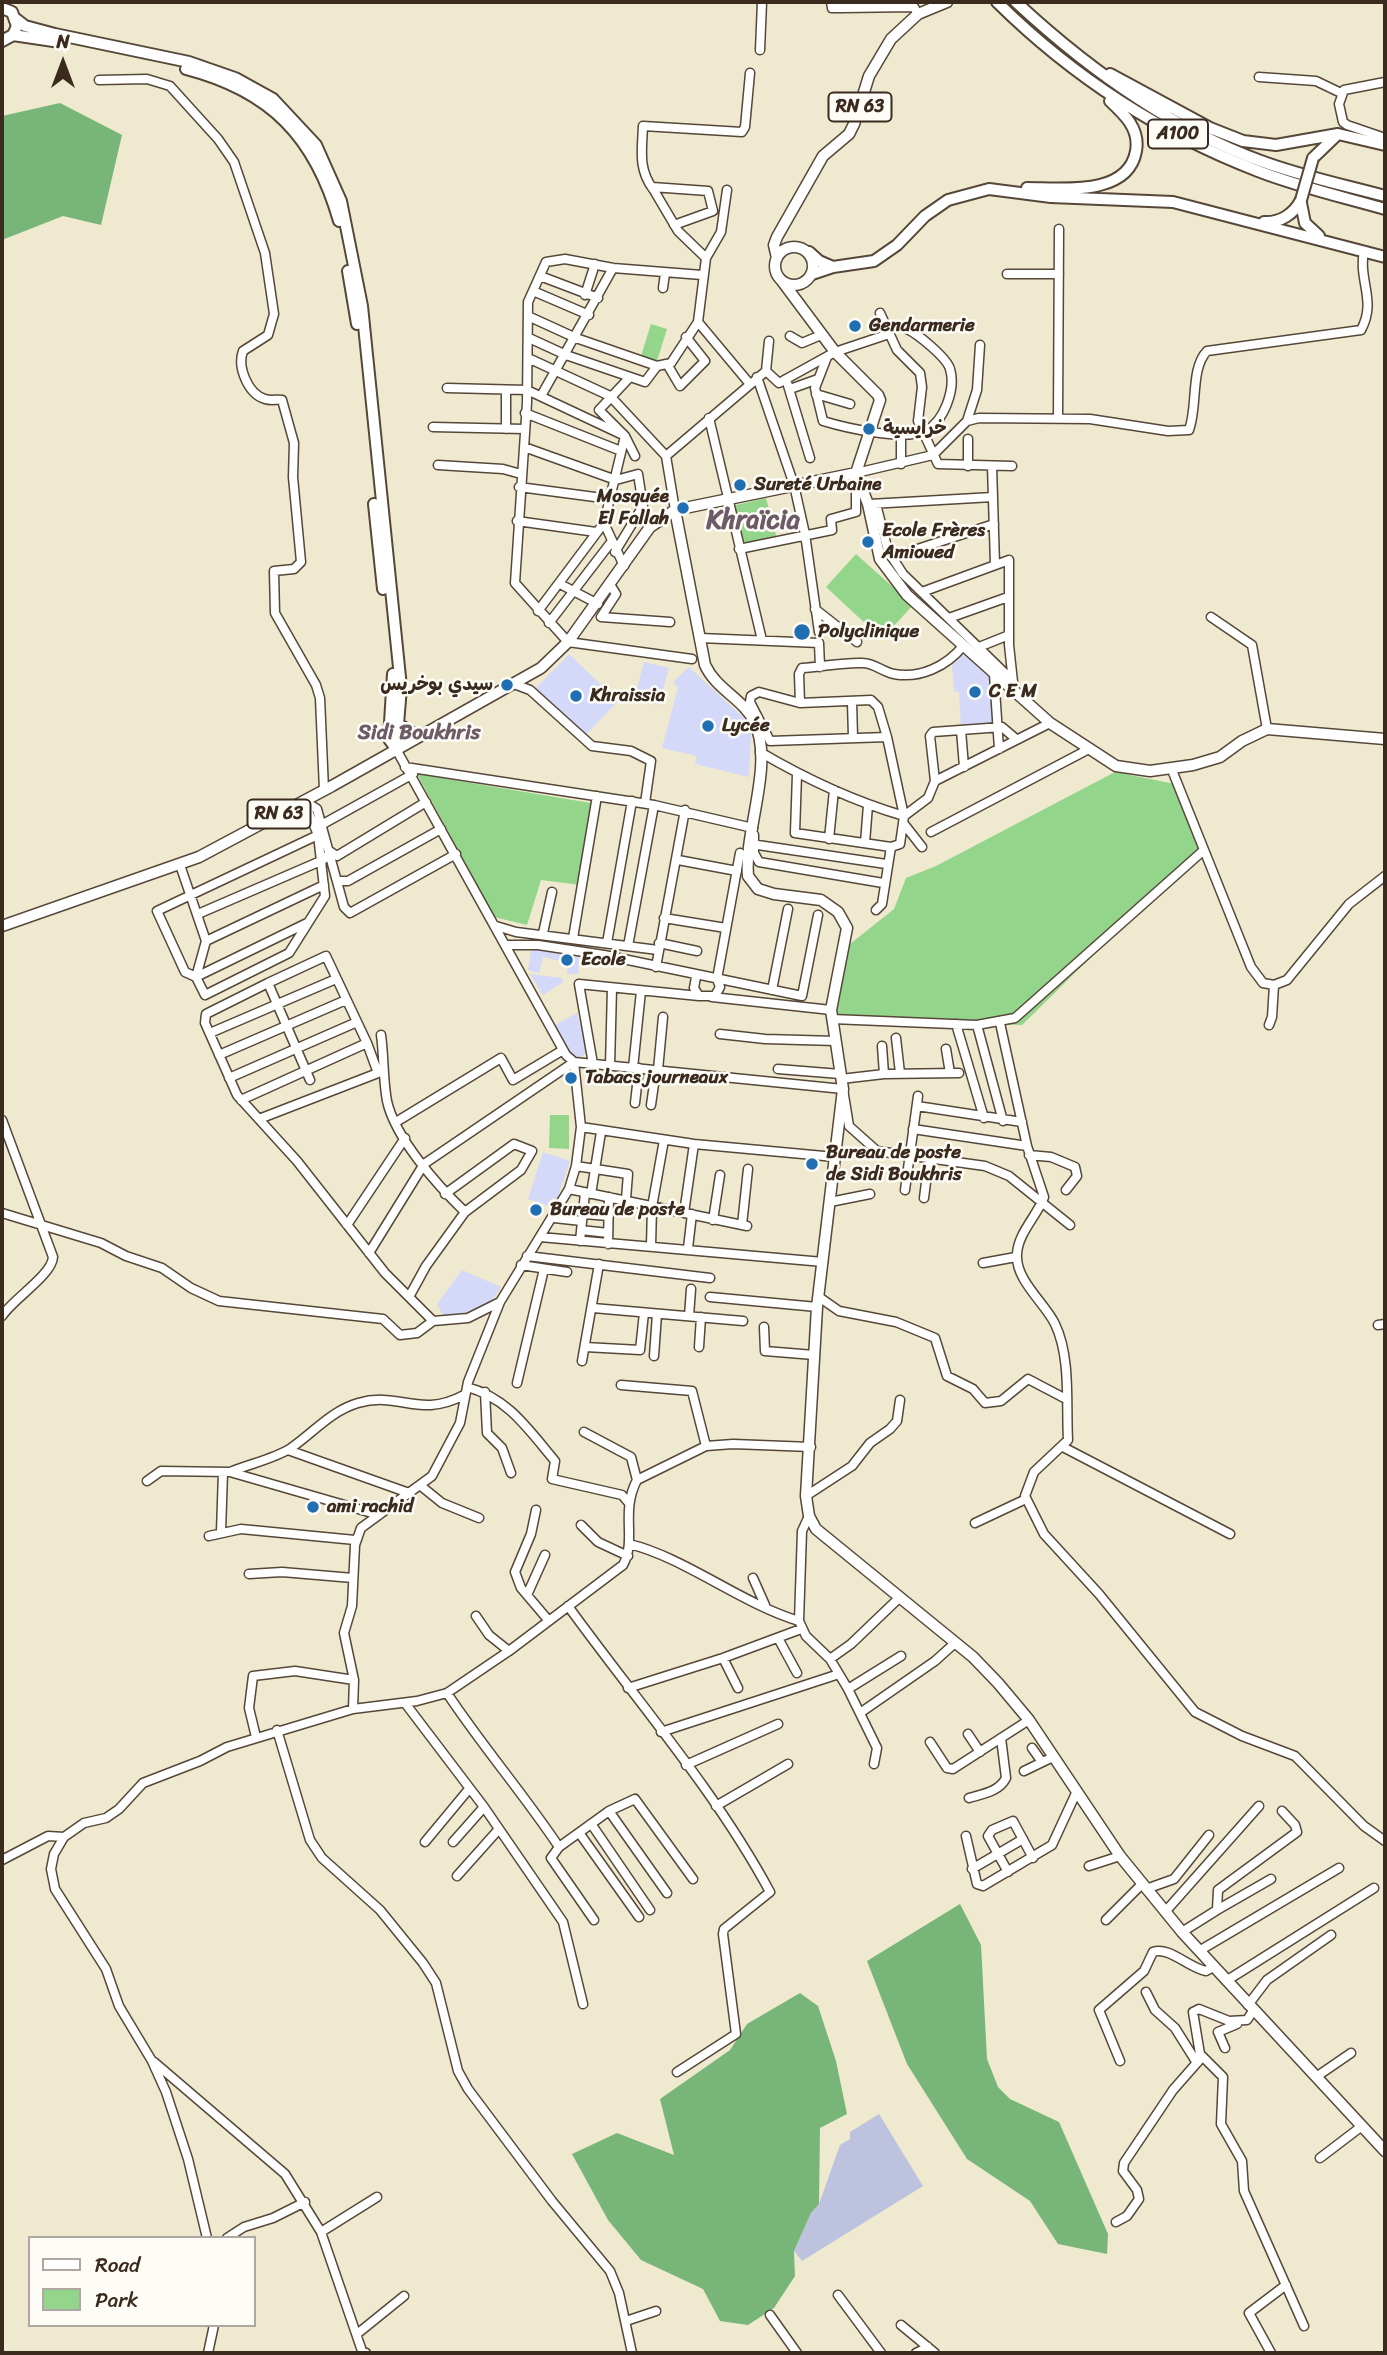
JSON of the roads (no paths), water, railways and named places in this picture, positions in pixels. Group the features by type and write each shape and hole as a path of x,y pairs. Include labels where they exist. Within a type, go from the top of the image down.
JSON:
{"highway":[{"path":"6,2 25,26 189,62 235,78 285,109 306,132 325,161 341,201 362,306 399,670 396,749"},
{"name":"A100","path":"1016,2 1107,80 1183,125 1262,161 1385,196"},
{"name":"A100","path":"998,3 1098,89 1196,144 1258,171 1385,209"},
{"path":"10,10 13,35"},
{"path":"1051,34 1131,86 1242,141 1276,145 1340,128 1385,145"},
{"path":"2,41 13,35 169,64 229,84 251,94 287,121 303,140 321,170 340,225 358,326 392,672 388,739 396,749"},
{"path":"810,277 833,267 874,261 897,245 925,216 948,200 989,189 1103,185 1123,176 1135,158 1136,135 1125,116 1098,89"},
{"path":"1336,243 1309,229 1301,213 1301,200 1313,158 1340,128"},
{"path":"989,189 1051,197 1173,202 1385,257"},
{"path":"1237,218 1270,223 1289,215 1301,200"},
{"path":"809,253 818,261 833,267"},
{"path":"398,724 417,736"}],"main road":[{"name":"RN 63","path":"784,226 823,156 849,134 876,61 891,39 918,14 947,2"},
{"path":"784,226 793,246 809,253 814,263 810,277 801,288 799,301"},
{"path":"784,226 774,245 777,258 775,270 799,301 831,354 878,395 880,400 856,473 872,504 874,540 886,568 907,595 1050,723 1088,749 1129,770 1172,770 1220,757 1242,741 1267,729 1385,739"},
{"path":"777,258 783,250 793,246"},
{"path":"782,281 797,285 810,277"},
{"name":"RN 63","path":"2,926 180,865 304,801 541,668 568,642 598,604 650,527 675,510 856,473"},
{"path":"675,510 705,665 710,678 745,709 754,721 763,745 748,876 758,888 775,894 821,900 838,912 847,928 831,1014 841,1081 814,1355 811,1447 806,1496 809,1516 816,1529 898,1599 973,1657 1028,1720 1120,1856 1165,1912 1385,2151"}],"street":[{"path":"760,50 762,2"},
{"path":"831,2 832,8 914,7 918,14"},
{"path":"706,258 686,241 644,177 643,126 742,132 745,127 750,73"},
{"path":"1259,77 1316,81 1341,93"},
{"path":"99,80 155,80 176,90 230,155 259,233 271,290 274,325 264,339 243,351 242,364 256,393 265,399 282,400 292,428 295,450 293,484 301,562 294,569 274,571 272,605 313,678 320,698 324,790"},
{"path":"1341,93 1350,88 1385,82"},
{"path":"1341,93 1340,128 1385,138"},
{"path":"653,189 708,191 713,211 674,225"},
{"path":"530,317 576,338 657,366 667,364 679,352 686,337 698,322 702,275 706,258 721,232 727,190"},
{"path":"1058,418 1059,229"},
{"path":"967,421 990,417 1058,418 1121,422 1180,432 1189,430 1195,414 1199,359 1207,351 1361,330 1369,316 1362,263 1364,251"},
{"path":"692,659 568,642 515,583 527,390 530,317 528,302 546,262 565,259 613,268 702,275"},
{"path":"585,295 595,264"},
{"path":"541,396 589,315 613,268"},
{"path":"663,288 664,273"},
{"path":"1007,274 1059,274"},
{"path":"540,276 598,298"},
{"path":"533,291 589,315"},
{"path":"880,313 897,349 920,373 922,387 917,413 933,455 942,466 1012,466"},
{"path":"698,322 748,383"},
{"path":"831,354 818,379 816,394 823,421 901,434 923,432 942,417 951,384 950,367 926,342 907,329"},
{"path":"769,341 766,371 777,383 831,354 889,334"},
{"path":"790,336 802,343 821,335"},
{"path":"667,364 680,386 705,361 686,337"},
{"path":"529,338 566,355 645,382 657,366"},
{"path":"739,549 832,530 831,519 856,512 856,473 933,455 967,421 977,390 980,345"},
{"path":"528,358 610,396 666,456 675,510"},
{"path":"666,456 748,383 766,371"},
{"path":"630,377 599,410 625,436 635,456"},
{"path":"757,377 794,485 805,534 818,632"},
{"path":"786,379 810,458"},
{"path":"790,389 818,379"},
{"path":"447,388 527,390 625,436"},
{"path":"506,390 506,429"},
{"path":"816,394 850,404"},
{"path":"525,413 621,451"},
{"path":"709,418 762,640"},
{"path":"433,427 525,429"},
{"path":"901,434 901,464"},
{"path":"538,611 604,523 625,436"},
{"path":"968,439 968,466"},
{"path":"524,447 616,480 638,474 643,506 615,552"},
{"path":"438,465 503,469 521,474"},
{"path":"992,466 995,565"},
{"path":"519,486 610,499"},
{"path":"993,497 872,504 902,574 1013,681"},
{"path":"517,521 596,533"},
{"path":"604,523 615,552 624,566"},
{"path":"893,557 994,524"},
{"path":"549,623 612,541"},
{"path":"922,592 1009,561 1009,635 1015,692"},
{"path":"560,584 598,604"},
{"path":"611,586 616,594 601,617 670,622"},
{"path":"949,618 1008,597"},
{"path":"815,609 857,642"},
{"path":"1211,617 1252,645 1267,729"},
{"path":"979,647 1009,635"},
{"path":"700,638 820,643 820,667"},
{"path":"800,703 799,670 866,663 894,674 912,674 944,664 963,646"},
{"path":"994,674 995,728 999,749"},
{"path":"514,684 530,690 592,746 631,751 651,761 650,804 628,946"},
{"path":"797,774 793,831 891,847 900,844 904,820 887,737 875,703 867,700 800,703 753,693 750,702 763,745 797,774 904,820 922,847"},
{"path":"852,702 853,737"},
{"path":"935,781 1050,723"},
{"path":"904,820 929,798 935,781 930,733 995,728 1006,729 1016,739"},
{"path":"961,730 964,767"},
{"path":"763,745 853,737 887,737"},
{"path":"353,1709 354,1679 344,1633 352,1606 355,1540 361,1528 432,1476 460,1423 466,1391 500,1302 521,1265 554,1218 569,1189 576,1166 581,1127 574,1062 563,1050 441,830 413,774 405,767 396,749"},
{"path":"931,832 1088,749"},
{"path":"405,767 632,801 753,824"},
{"path":"1172,770 1251,967 1263,983 1274,985 1287,980 1349,904 1385,876"},
{"path":"309,922 196,976 185,972 157,911 318,835 323,824 413,774"},
{"path":"829,839 834,790"},
{"path":"573,938 597,796"},
{"path":"304,801 317,809 344,907 350,913 456,855"},
{"path":"205,995 289,953 325,896 323,860 318,835 304,801"},
{"path":"607,943 632,801"},
{"path":"331,852 337,856 426,802"},
{"path":"865,843 868,805"},
{"path":"656,967 658,946 678,860 685,810"},
{"path":"337,881 348,881 441,830"},
{"path":"883,883 759,862 752,844 886,864"},
{"path":"876,910 882,904 886,864 891,847"},
{"path":"593,1064 579,984 699,996 831,1014 956,1024 1000,1023 1028,1009 1204,850"},
{"path":"198,914 323,860 331,852"},
{"path":"699,996 715,996 720,987 717,979 740,853"},
{"path":"678,860 737,871"},
{"path":"180,865 206,941 196,976 211,1011"},
{"path":"206,941 324,885"},
{"path":"542,933 552,892"},
{"path":"772,990 788,909"},
{"path":"507,945 538,945 802,996 818,915"},
{"path":"664,918 726,928"},
{"path":"496,926 516,932 542,933 628,946 658,946 697,951"},
{"path":"259,1119 378,1073 367,1043 326,956 206,1014 209,1033 241,1100 369,1254 433,1321"},
{"path":"696,976 694,988 699,996"},
{"path":"209,1033 337,979"},
{"path":"268,983 310,1080"},
{"path":"1269,1026 1274,985"},
{"path":"610,1066 612,988"},
{"path":"635,1103 641,991"},
{"path":"219,1055 346,1000"},
{"path":"651,1105 663,1017"},
{"path":"229,1078 357,1022"},
{"path":"1000,1023 1028,1150 1044,1197 1020,1239 1016,1257 1028,1283 1055,1322 1063,1343 1068,1440 1034,1472 1026,1499 1044,1534 1099,1594 1195,1712 1242,1736 1295,1756 1364,1826 1385,1841"},
{"path":"956,1024 984,1118"},
{"path":"977,1025 1003,1121"},
{"path":"720,1034 765,1039 836,1041"},
{"path":"381,1035 387,1100 396,1122 445,1194 465,1212"},
{"path":"896,1038 900,1073"},
{"path":"241,1100 367,1043"},
{"path":"882,1046 884,1074"},
{"path":"369,1254 424,1164 574,1062 841,1081 884,1074 954,1073 946,1049"},
{"path":"396,1122 501,1058 513,1080 563,1050"},
{"path":"778,1069 841,1081"},
{"path":"841,1081 849,1126 877,1151 985,1166 1009,1176 1070,1225"},
{"path":"905,1190 918,1096"},
{"path":"917,1106 1022,1122"},
{"path":"2,1120 43,1224 53,1264 2,1316"},
{"path":"581,1127 694,1144 835,1157"},
{"path":"913,1129 1028,1150 1051,1157 1075,1167 1077,1175 1066,1190"},
{"path":"580,1241 588,1194 596,1170 601,1132"},
{"path":"347,1225 405,1138"},
{"path":"651,1246 652,1207 664,1140"},
{"path":"409,1297 426,1266 465,1212 521,1170 532,1151 514,1144 445,1194"},
{"path":"688,1248 694,1144"},
{"path":"924,1198 929,1159"},
{"path":"576,1166 628,1174 626,1199"},
{"path":"569,1189 744,1225 748,1169"},
{"path":"713,1220 720,1175"},
{"path":"830,1202 870,1194"},
{"path":"608,1244 609,1197"},
{"path":"2,1213 101,1243 126,1256 162,1268 191,1288 219,1301 383,1319 400,1335 417,1333 433,1321 468,1318 500,1302"},
{"path":"582,1222 609,1216"},
{"path":"554,1218 582,1222 608,1233"},
{"path":"540,1237 823,1262"},
{"path":"527,1256 710,1278"},
{"path":"983,1263 1016,1257"},
{"path":"583,1361 599,1264"},
{"path":"521,1265 567,1272"},
{"path":"517,1383 544,1269"},
{"path":"689,1316 691,1289"},
{"path":"710,1297 818,1302 839,1311 896,1322 935,1338 947,1376 973,1389 985,1403 1001,1401 1028,1379 1066,1399"},
{"path":"593,1308 743,1321"},
{"path":"585,1348 640,1350 644,1312"},
{"path":"654,1356 657,1314"},
{"path":"699,1347 701,1317"},
{"path":"764,1327 765,1351 814,1355"},
{"path":"621,1385 692,1391 706,1446"},
{"path":"227,1472 288,1450 333,1414 356,1404 375,1399 428,1407 449,1403 466,1391 485,1392 504,1404 555,1461 552,1479 622,1494 628,1502"},
{"path":"485,1392 487,1433 502,1448 511,1472"},
{"path":"806,1496 852,1466 870,1443 890,1429 897,1421 900,1400"},
{"path":"206,2236 181,2137 166,2092 152,2061 119,2006 101,1960 55,1889 51,1869 54,1854 64,1837 83,1823 106,1818 119,1810 143,1783 277,1730 353,1709 405,1703 447,1693 609,1578 628,1556 628,1502 637,1480 631,1457 584,1432"},
{"path":"637,1480 706,1446 733,1444 811,1447"},
{"path":"1063,1447 1230,1534"},
{"path":"288,1450 409,1493"},
{"path":"147,1481 161,1471 227,1472 379,1515"},
{"path":"221,1532 227,1472"},
{"path":"421,1486 442,1503 479,1518"},
{"path":"975,1523 1026,1499"},
{"path":"536,1510 531,1534 515,1572 527,1595 549,1621"},
{"path":"800,1625 802,1531 809,1516"},
{"path":"581,1525 598,1542 628,1556"},
{"path":"209,1536 221,1532 273,1530 355,1540"},
{"path":"629,1544 652,1550 800,1625 830,1659 848,1689 877,1748 874,1764"},
{"path":"527,1595 545,1555"},
{"path":"249,1574 282,1572 353,1578"},
{"path":"752,1578 765,1605"},
{"path":"830,1659 851,1644 898,1599"},
{"path":"568,1606 716,1806 770,1892 724,1929 736,2034 677,2072"},
{"path":"476,1616 488,1635 509,1651"},
{"path":"628,1688 778,1638 800,1625"},
{"path":"778,1638 797,1673"},
{"path":"860,1713 935,1661 955,1643"},
{"path":"848,1689 901,1656"},
{"path":"723,1658 738,1688"},
{"path":"256,1737 249,1708 253,1676 295,1671 354,1679"},
{"path":"662,1732 839,1674"},
{"path":"447,1693 482,1746 510,1777 559,1847"},
{"path":"405,1703 484,1807 563,1922 583,2004"},
{"path":"930,1742 950,1770 1028,1720"},
{"path":"686,1765 778,1724"},
{"path":"277,1730 310,1840 322,1858 380,1910 436,1983 458,2071 468,2089 552,2201 610,2271 626,2321 632,2353"},
{"path":"968,1734 980,1752"},
{"path":"969,1798 995,1790 1004,1784 1006,1779 1001,1738"},
{"path":"1032,1748 1042,1762"},
{"path":"1024,1771 1053,1757"},
{"path":"716,1806 788,1764"},
{"path":"425,1842 469,1788"},
{"path":"966,1836 972,1869 979,1886 1052,1845 1077,1791"},
{"path":"594,1920 551,1858 559,1847 609,1811 635,1799 693,1879"},
{"path":"1165,1912 1259,1806"},
{"path":"453,1842 484,1807"},
{"path":"609,1811 667,1893"},
{"path":"1217,1910 1219,1891 1297,1832 1295,1825 1282,1811"},
{"path":"1008,1872 988,1836 992,1830 1013,1821 1033,1858"},
{"path":"592,1825 650,1910"},
{"path":"457,1876 499,1829"},
{"path":"580,1834 639,1917"},
{"path":"1106,1920 1144,1886 1174,1879 1209,1835"},
{"path":"2,1860 48,1836 64,1837"},
{"path":"972,1869 1023,1839"},
{"path":"1089,1866 1120,1856"},
{"path":"1199,1951 1339,1868"},
{"path":"1182,1932 1271,1879"},
{"path":"1226,1981 1374,1888"},
{"path":"1225,2048 1218,2032 1243,2022 1267,1980 1331,1935"},
{"path":"1120,2061 1099,2010 1144,1971 1153,1952 1164,1950 1198,1970 1206,1971 1213,1967"},
{"path":"1146,1992 1156,2010 1175,2028 1200,2060 1223,2077 1221,2124 1242,2161 1244,2191 1304,2326"},
{"path":"1200,2060 1192,2017 1196,2010 1229,2021 1243,2022"},
{"path":"1316,2077 1351,2053"},
{"path":"1116,2222 1127,2216 1139,2199 1137,2190 1123,2171 1124,2163 1173,2090 1200,2060"},
{"path":"152,2061 285,2174 305,2202 321,2232 363,2352"},
{"path":"166,2092 178,2083"},
{"path":"1320,2158 1362,2126"},
{"path":"321,2232 377,2197"},
{"path":"231,2236 244,2227 273,2218 305,2202"},
{"path":"1271,2353 1249,2313 1286,2285"},
{"path":"838,2295 881,2353"},
{"path":"357,2334 404,2296"},
{"path":"626,2321 656,2311"},
{"path":"770,2315 797,2353"},
{"path":"901,2325 932,2350"},
{"path":"208,2353 214,2327"},
{"path":"916,2353 932,2350"}],"place":[{"name":"Gendarmerie","path":"855,326"},
{"name":"خرايسية","path":"869,429"},
{"name":"Sureté Urbaine","path":"740,485"},
{"name":"Mosquée El Fallah","path":"683,508"},
{"name":"Ecole Frères Amioued","path":"868,542"},
{"name":"Polyclinique","path":"802,632"},
{"name":"سيدي بوخريس","path":"507,685"},
{"name":"C E M","path":"975,692"},
{"name":"Khraissia","path":"576,696"},
{"name":"Lycée","path":"708,726"},
{"name":"Ecole","path":"567,960"},
{"name":"Tabacs journeaux","path":"571,1078"},
{"name":"Bureau de poste de Sidi Boukhris","path":"812,1164"},
{"name":"Bureau de poste","path":"536,1210"},
{"name":"ami rachid","path":"313,1507"}],"district":[{"name":"Khraïcia","path":"753,521"},
{"name":"Sidi Boukhris","path":"419,734"}]}
